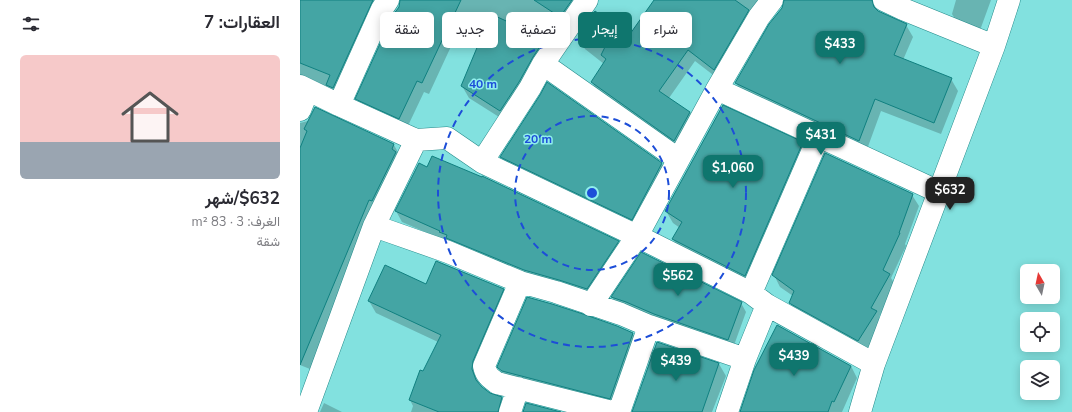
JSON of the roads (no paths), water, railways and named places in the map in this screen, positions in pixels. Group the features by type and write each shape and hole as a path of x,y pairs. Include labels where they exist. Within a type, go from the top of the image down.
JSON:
{"street":[{"path":"339,105 382,9 388,0"},
{"path":"482,162 530,88 543,64 587,0"},
{"path":"591,305 637,236 717,89 759,17 772,0"},
{"path":"860,412 874,364 994,46 1009,0"},
{"path":"898,3 994,46"},
{"path":"543,64 678,159"},
{"path":"300,110 304,88 416,140 447,138 482,162 637,236 759,299 874,364"},
{"path":"717,89 939,192"},
{"path":"727,412 746,359 759,299 819,136"},
{"path":"306,398 374,226 416,140"},
{"path":"374,226 448,252 520,282 556,292 621,314 649,326 746,359"},
{"path":"520,282 484,366 487,375 496,383 612,412"},
{"path":"619,412 649,326"},
{"path":"510,412 518,388"}]}
